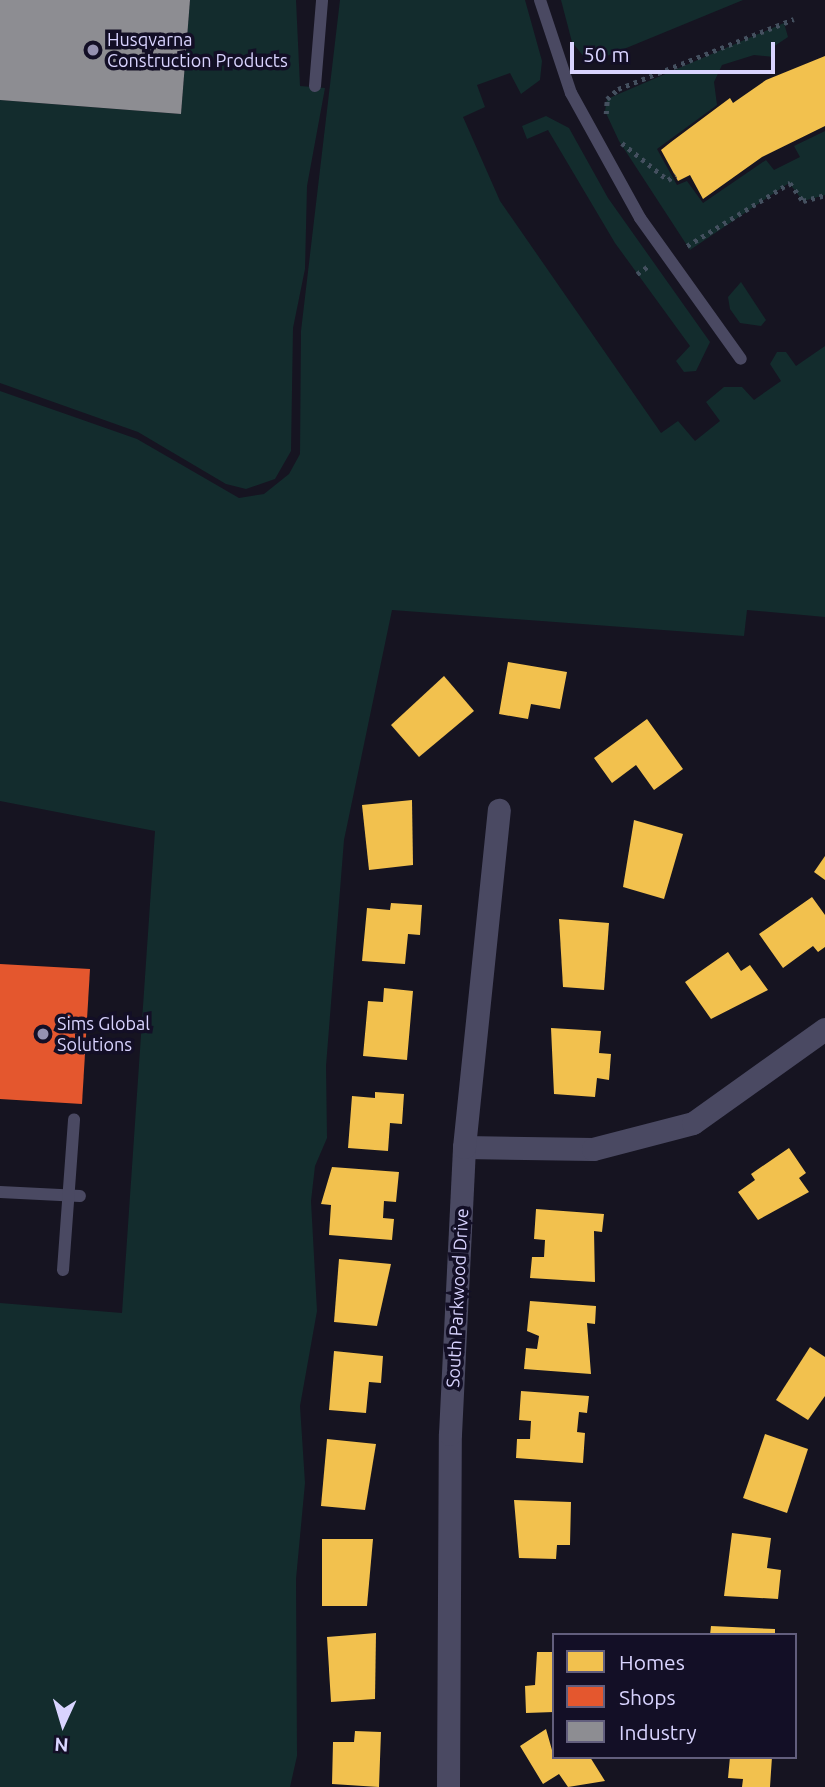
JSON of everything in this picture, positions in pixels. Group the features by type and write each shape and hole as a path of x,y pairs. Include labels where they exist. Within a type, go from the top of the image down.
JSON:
{"street":[{"name":"South Parkwood Drive","path":"448,1787 450,1434 464,1147 499,810"},
{"path":"464,1147 593,1149 693,1123 825,1029"}],"lane":[{"path":"315,86 321,0"},
{"path":"540,0 571,93 634,207 741,359"},
{"path":"64,1270 75,1196 74,1119"},
{"path":"0,1192 75,1196"}],"path":[{"path":"609,121 607,99 618,89 794,19"},
{"path":"614,131 629,159"},
{"path":"619,141 668,180 676,175"},
{"path":"682,239 690,250 790,183 803,201 825,195"}],"green space":[{"path":"190,0 296,0 300,86 325,88 307,186 305,269 293,328 291,451 275,479 246,489 226,484 138,432 0,383 0,100 181,114"},
{"path":"340,0 525,0 542,61 540,80 521,94 510,73 477,85 485,107 463,117 500,201 661,433 678,421 695,441 720,421 706,402 724,387 742,387 754,400 781,381 770,364 777,352 786,352 796,366 825,346 825,617 747,610 744,636 392,610 344,840 326,1066 327,1138 315,1166 311,1201 317,1311 300,1406 305,1483 296,1579 297,1756 290,1787 0,1787 0,1303 122,1313 155,831 0,801 0,391 137,439 239,498 264,494 289,474 300,454 301,331"},
{"path":"561,0 743,0 602,58 584,57 572,42"},
{"path":"784,23 788,37 773,47 774,57 754,55 722,65 714,82 717,105 657,149 677,185 687,181 703,203 766,160 774,170 800,157 794,146 825,131 825,195 803,201 789,183 690,250 619,141 605,111 607,99"},
{"path":"546,116 569,128 608,198 710,342 696,371 684,372 676,361 690,346 615,243 548,130 527,139 522,126"},
{"path":"741,282 766,320 761,326 740,323 730,309 728,297"}],"building: Homes":[{"path":"825,56 825,126 762,157 703,199 690,175 678,181 661,150 730,98 733,103 766,80"},
{"path":"508,662 567,672 560,709 531,704 528,719 499,714"},
{"path":"444,676 474,711 419,757 391,725"},
{"path":"647,719 683,769 654,790 636,765 612,783 594,758"},
{"path":"412,800 413,865 369,870 362,805"},
{"path":"634,820 683,834 664,899 623,887"},
{"path":"825,856 825,880 814,872"},
{"path":"812,897 825,915 825,947 818,952 813,946 783,968 759,934"},
{"path":"391,903 422,905 420,935 408,934 405,964 362,961 367,908 390,910"},
{"path":"559,919 609,923 604,990 563,987"},
{"path":"728,952 741,971 750,965 768,990 711,1019 685,982"},
{"path":"384,988 413,991 407,1060 363,1056 368,1001 383,1002"},
{"path":"551,1028 601,1031 599,1053 611,1054 609,1080 597,1078 595,1097 554,1094"},
{"path":"375,1092 404,1094 402,1124 390,1123 388,1151 348,1148 352,1096 375,1098"},
{"path":"789,1148 806,1173 799,1178 809,1192 758,1220 738,1192 755,1180 751,1174"},
{"path":"332,1167 399,1172 396,1202 384,1201 383,1218 394,1219 392,1240 329,1235 331,1205 321,1204"},
{"path":"536,1209 604,1214 602,1232 594,1231 595,1282 530,1278 532,1257 544,1257 545,1240 534,1239"},
{"path":"339,1259 391,1264 377,1326 334,1322"},
{"path":"530,1301 596,1306 595,1324 587,1323 591,1374 524,1369 526,1348 537,1349 539,1336 527,1331"},
{"path":"810,1347 825,1357 825,1396 808,1420 776,1400"},
{"path":"334,1351 383,1356 381,1383 369,1382 366,1413 329,1410"},
{"path":"521,1391 589,1396 587,1413 579,1412 577,1432 585,1433 583,1463 516,1458 517,1439 530,1439 531,1421 519,1420"},
{"path":"765,1434 808,1449 787,1513 743,1498"},
{"path":"327,1439 376,1444 365,1510 321,1506"},
{"path":"514,1500 571,1502 570,1545 557,1545 556,1559 519,1558"},
{"path":"732,1533 771,1538 767,1568 781,1570 778,1599 724,1596"},
{"path":"322,1539 373,1539 367,1606 322,1606"},
{"path":"711,1626 775,1629 775,1633 710,1633"},
{"path":"376,1633 375,1699 331,1702 327,1637"},
{"path":"537,1652 552,1652 552,1712 526,1713 525,1686 535,1685"},
{"path":"546,1729 552,1759 591,1759 605,1781 568,1787 559,1774 543,1784 520,1746"},
{"path":"355,1731 381,1732 379,1787 332,1784 333,1742 354,1742"},
{"path":"730,1759 772,1759 770,1787 742,1787 743,1779 728,1778"}],"building: Shops":[{"name":"Sims Global Solutions","path":"0,964 90,969 82,1104 0,1099"}],"building: Industry":[{"name":"Husqvarna Construction Products","path":"0,0 190,0 181,114 0,100"}],"place":[{"name":"Husqvarna Construction Products","path":"93,50"},
{"name":"Sims Global Solutions","path":"43,1034"}]}
